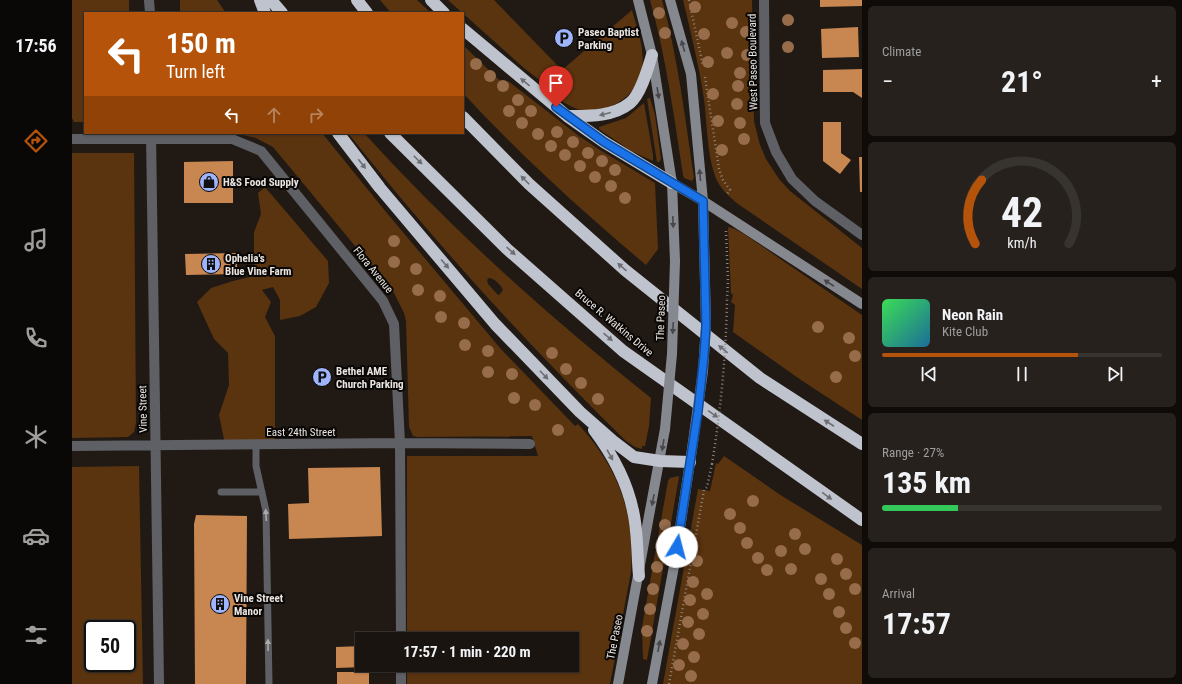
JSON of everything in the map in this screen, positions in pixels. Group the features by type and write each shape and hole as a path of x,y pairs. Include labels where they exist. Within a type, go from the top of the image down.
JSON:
{"highway":[{"path":"260,0 265,12"},
{"path":"271,0 281,12"},
{"path":"357,0 366,12"},
{"path":"431,0 443,12"},
{"path":"464,31 567,116 604,142 672,183"},
{"path":"567,116 597,116 616,111 631,102 642,84 652,55"},
{"path":"464,118 529,184 625,270 760,378 862,444"},
{"path":"339,134 380,188 495,324 580,412 634,457 660,461 690,462"},
{"name":"Bruce R. Watkins Drive","path":"391,134 507,249 624,351 862,520"},
{"path":"580,412 607,448 616,464 627,491 634,518 639,576"}],"main road":[{"name":"The Paseo","path":"618,684 665,430 672,354 675,261 672,183 652,55 638,0"},
{"path":"652,684 675,561 692,449 703,371 706,326 703,201 691,74 670,0"},
{"path":"672,183 703,201 862,304"}],"street":[{"path":"150,0 150,12"},
{"name":"West Paseo Boulevard","path":"764,0 765,123 776,152 792,178 815,201 862,235"},
{"name":"Flora Avenue","path":"72,139 134,139 151,136 232,139 261,151 383,301 394,324 400,443 401,632"},
{"name":"Vine Street","path":"151,136 159,684"},
{"name":"East 24th Street","path":"72,446 400,443 530,444"},
{"path":"401,672 401,684"}],"lane":[{"path":"256,444 256,466 266,512 269,684"},
{"path":"221,492 262,492"}],"path":[{"path":"689,0 704,66"},
{"path":"705,74 719,169 723,180 730,190 727,194"},
{"path":"669,684 704,490 707,487 712,464 723,386 728,281 725,227"}],"shaded area":[{"path":"72,0 129,0 129,12 84,12 84,122 74,122 72,118"},
{"path":"180,0 217,0 225,12 180,12"},
{"path":"380,0 417,0 430,12 390,12"},
{"path":"448,0 494,0 562,70 632,10 640,39 643,61 640,78 629,94 614,105 596,111 586,111 575,108 558,98 559,95 524,68 464,14 464,12 461,12"},
{"path":"650,0 662,0 668,22 684,111 694,178 692,181 684,178 683,175 665,65"},
{"path":"683,0 752,0 754,121 760,145 766,159 779,179 790,191 862,248 862,289 738,204 721,188 715,176 710,158 702,87"},
{"path":"464,46 498,79 506,83 508,81 579,136 655,183 658,249 646,265 552,182 464,94"},
{"path":"649,98 655,115 661,159 659,162 657,162 647,99"},
{"path":"644,103 653,161 631,151 599,129 599,127 626,118"},
{"path":"238,134 323,134 500,348 575,426 578,424 604,457 621,492 627,511 632,550 631,572 610,684 407,684 407,672 579,672 579,632 407,632 407,456 538,456 532,436 413,436 409,427 406,321 404,313 394,293 273,147 256,138"},
{"path":"349,134 365,134 397,169 502,272 651,398 649,426 645,446 642,446 642,449 635,447 626,441 517,330 414,213","holes":["489,278 493,279 501,286 503,290 498,295 488,284 487,280"]},
{"path":"72,153 134,153 136,423 134,432 128,437 72,438"},
{"path":"265,187 328,261 329,283 316,307 300,316 280,320 280,300 273,287 262,290 271,302 265,317 275,336 275,444 225,444 219,415 229,385 228,353 214,339 197,302 211,288 254,276 254,232 261,214 258,193"},
{"path":"728,227 744,234 862,315 862,420 801,380 733,332 735,305 731,302 733,295 731,293"},
{"path":"724,456 782,496 862,545 862,684 663,684 698,489 710,491 716,463 718,464"},
{"path":"139,466 143,684 72,684 72,467"},
{"path":"679,476 647,660 643,659 642,627 668,481 670,478"}],"building":[{"path":"820,0 862,0 862,6 820,7"},
{"path":"858,27 859,57 822,58 821,29"},
{"path":"862,69 862,98 853,92 823,92 823,70"},
{"path":"823,122 841,122 841,153 851,160 840,174 823,161"},
{"path":"859,157 862,157 862,192 860,192"},
{"name":"H&S Food Supply","path":"233,161 233,203 184,203 184,162"},
{"name":"Ophelia's Blue Vine Farm","path":"237,253 237,274 186,275 185,254"},
{"path":"380,467 382,536 289,539 288,504 309,503 308,468"},
{"name":"Vine Street Manor","path":"196,515 247,516 246,684 195,684 194,524"},
{"path":"355,646 355,667 336,668 336,647"},
{"path":"337,672 369,672 369,684 337,684"}],"place":[{"name":"Paseo Baptist Parking","path":"564,38"},
{"name":"H&S Food Supply","path":"209,182"},
{"name":"Ophelia's Blue Vine Farm","path":"211,264"},
{"name":"Bethel AME Church Parking","path":"322,377"},
{"name":"Vine Street Manor","path":"220,604"}],"route":[{"path":"556,107 604,142 703,201 706,326 703,371 677,547"}]}
